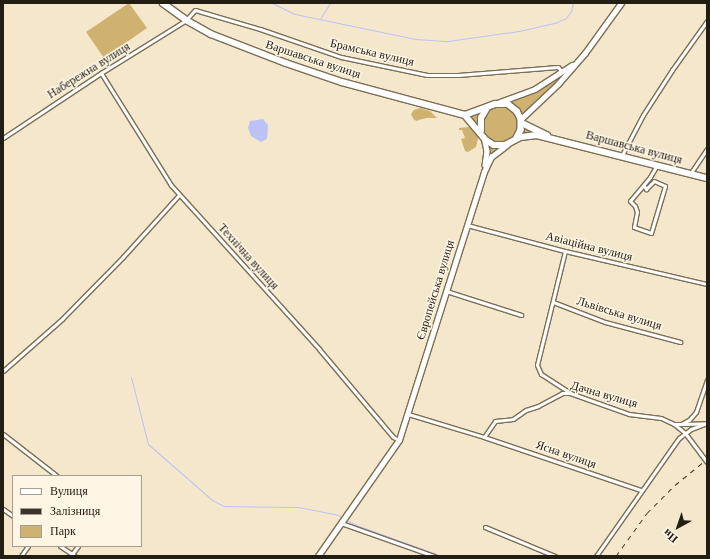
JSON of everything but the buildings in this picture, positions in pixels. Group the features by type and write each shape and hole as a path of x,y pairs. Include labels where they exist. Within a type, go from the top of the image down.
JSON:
{"highway":[{"name":"Варшавська вулиця","path":"163,3 186,20 237,45 286,64 342,82 465,115"},
{"path":"494,104 505,104 514,108 522,121 555,139 531,135 515,140 509,144 494,145 465,115 487,108 494,104"},
{"path":"483,135 480,126 481,118 487,108"},
{"path":"515,140 520,134 522,121"},
{"name":"Варшавська вулиця","path":"555,139 707,178"}],"main road":[{"path":"522,121 558,84 585,53 621,3"},
{"path":"494,104 535,89 562,72 585,53"},
{"name":"Європейська вулиця","path":"483,135 487,151 484,172"},
{"name":"Європейська вулиця","path":"318,556 399,440 484,172 491,157 509,144"}],"street":[{"name":"Брамська вулиця","path":"186,20 195,10 200,11 260,29 341,57 427,75 458,75 558,67 562,72"},
{"name":"Набережна вулиця","path":"3,138 101,73 186,20"},
{"path":"622,155 647,109 707,22"},
{"name":"Технічна вулиця","path":"101,73 164,174 179,195 319,349 393,437 399,440"},
{"path":"690,174 707,149"},
{"path":"644,186 646,189 654,182 665,186 651,233 634,227 636,212 630,201 644,186 657,165"},
{"path":"3,371 62,319 123,257 179,195"},
{"name":"Авіаційна вулиця","path":"467,225 565,251 707,284"},
{"path":"565,251 537,364 541,374 570,393"},
{"path":"446,291 521,315"},
{"name":"Львівська вулиця","path":"553,302 605,322 680,342"},
{"path":"681,424 689,420 696,412 707,380"},
{"name":"Дачна вулиця","path":"484,437 495,421 513,419 526,410 538,406 562,393 570,393 629,414 661,418 674,424 705,423"},
{"path":"408,414 484,437"},
{"path":"596,556 679,438 685,433 705,423"},
{"path":"674,424 685,433 707,462"},
{"path":"3,434 56,475"},
{"name":"Ясна вулиця","path":"484,437 641,490"},
{"path":"3,509 12,515"},
{"path":"343,521 426,555 434,556"},
{"path":"485,528 555,556"},
{"path":"21,556 27,547"},
{"path":"62,547 74,555"}],"green space":[{"path":"129,3 147,28 104,58 86,32"},
{"path":"577,61 521,119 522,123 545,133 531,135 499,150 487,164 484,137 465,115 525,93"},
{"path":"420,108 430,111 437,118 427,118 418,121 414,120 411,114 414,110"},
{"path":"469,127 476,132 478,138 476,147 468,152 465,151 461,139 465,138 462,130 459,130 459,128"}],"water":[{"path":"263,119 268,125 267,139 261,142 251,136 248,128 250,121"}],"waterway":[{"path":"272,3 295,14 416,39 448,41 519,31 555,23 566,18 571,11 573,3"},
{"path":"320,19 330,3"},
{"path":"131,377 148,444 212,500 224,506 298,507 335,514 342,517"},
{"path":"346,520 442,556"}],"railway":[{"path":"616,556 647,513 675,485 707,459"}]}
